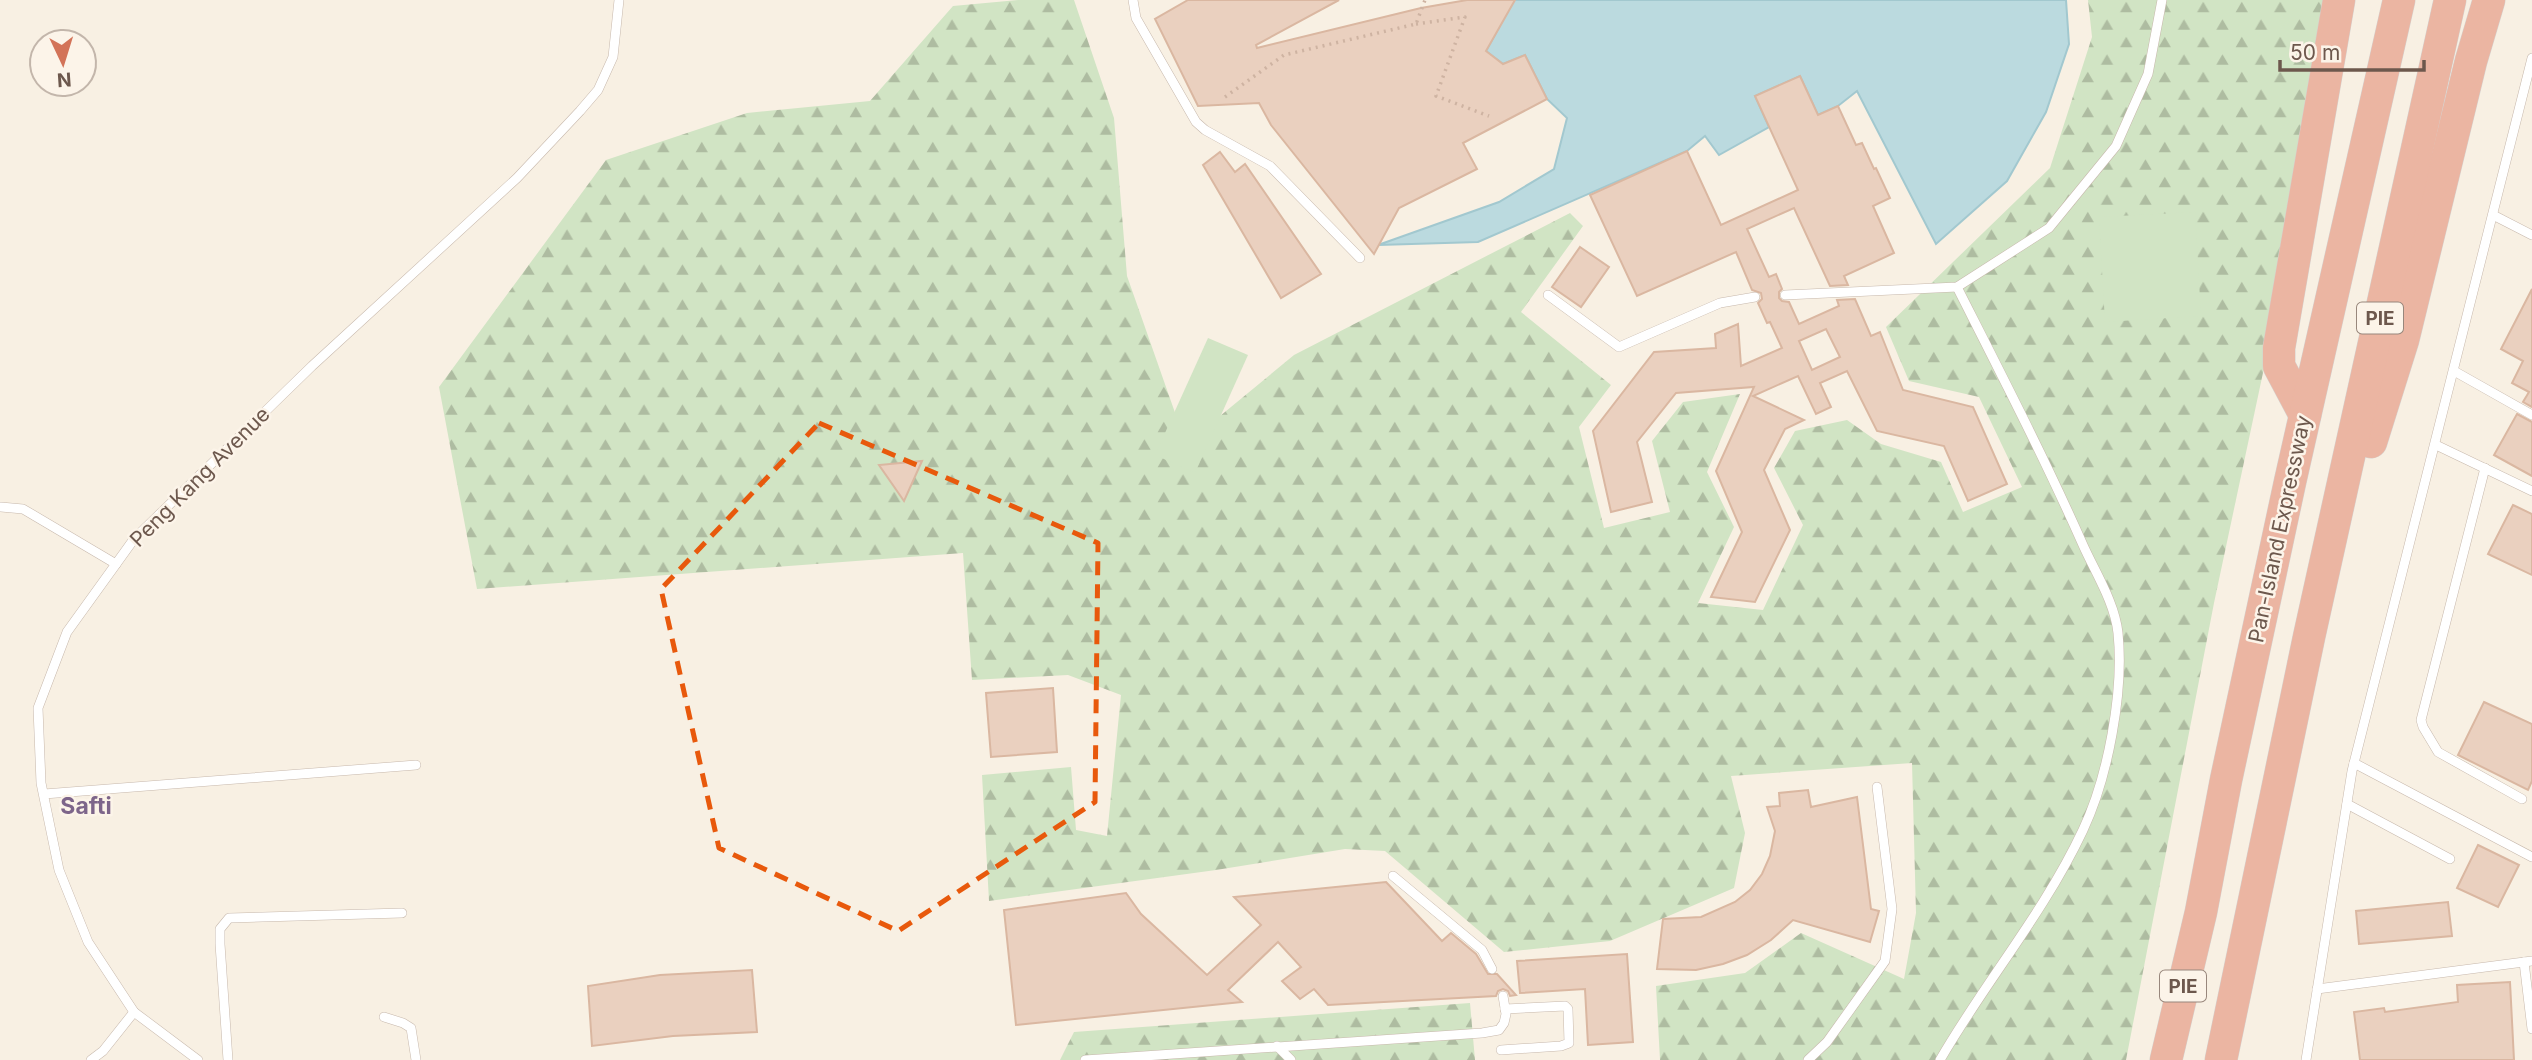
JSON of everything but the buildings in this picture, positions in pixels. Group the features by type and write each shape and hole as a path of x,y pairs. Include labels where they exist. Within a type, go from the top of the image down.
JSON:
{"highway":[{"path":"2305,415 2279,366 2279,348 2339,0"},
{"name":"Pan-Island Expressway","path":"2166,1060 2201,912 2234,741 2305,415 2399,0"},
{"name":"PIE","path":"2221,1060 2309,637 2450,0"},
{"path":"2309,637 2403,340 2471,61 2489,0"}],"lane":[{"name":"Peng Kang Avenue","path":"198,1060 134,1012 88,942 60,870 44,794 38,708 67,632 134,538 312,366 517,178 572,120 598,90 613,57 619,0"},
{"path":"1133,0 1136,18 1196,122 1270,166 1360,258"},
{"path":"1786,295 1957,287 2049,228 2116,146 2148,74 2162,0"},
{"path":"2306,1060 2354,763 2532,58"},
{"path":"2493,215 2532,235"},
{"path":"1940,1060 1961,1022 2010,955 2051,890 2084,829 2097,792 2112,733 2119,687 2118,632 2111,606 1957,287"},
{"path":"1548,295 1619,347 1720,303 1755,297"},
{"path":"2454,371 2532,415"},
{"path":"2435,445 2532,491"},
{"path":"2485,468 2421,720 2438,752 2522,799"},
{"path":"1,507 23,509 116,564"},
{"path":"2354,763 2532,856"},
{"path":"44,794 416,765"},
{"path":"1808,1060 1827,1042 1885,961 1892,909 1877,787"},
{"path":"2347,804 2450,859"},
{"path":"1393,876 1482,950 1492,969"},
{"path":"229,1060 219,944 220,929 229,918 402,914"},
{"path":"2317,989 2528,961 2532,1029"},
{"path":"1085,1060 1482,1033 1499,1030 1504,1023 1503,996"},
{"path":"1502,1050 1562,1046 1569,1042 1570,1038 1568,1009 1565,1006 1505,1009"},
{"path":"91,1060 103,1051 134,1012"},
{"path":"384,1017 411,1028 416,1060"},
{"path":"1277,1046 1291,1060"}],"path":[{"path":"1416,24 1425,0"},
{"path":"1225,97 1284,55 1416,24 1465,17 1436,96 1489,116"}],"highlighted area":[{"path":"819,423 1098,543 1095,802 898,931 719,848 661,589"}],"green space":[{"path":"1018,0 1074,0 1114,118 1127,276 1186,444 1294,355 1570,213 1583,226 1521,312 1611,385 1579,427 1604,528 1670,512 1652,441 1683,402 1740,394 1707,472 1734,527 1698,603 1763,610 1803,525 1774,468 1795,431 1847,420 1881,444 1941,462 1963,512 2022,487 1979,397 1909,381 1886,327 2050,168 2092,37 2088,0 2355,0 2300,199 2214,603 2126,1060 1660,1060 1656,986 1745,973 1801,933 1904,979 1916,913 1912,763 1731,776 1745,833 1734,888 1610,941 1504,952 1385,851 1345,849 1216,870 989,901 982,775 1071,767 1076,830 1107,836 1121,695 1068,675 972,680 963,553 477,589 439,387 606,160 747,113 870,101 953,6"},
{"path":"2195,212 2201,316 2105,322 2099,217"},
{"path":"1208,338 1248,355 1195,473 1155,455"},
{"path":"1470,1003 1475,1060 1060,1060 1074,1032"}],"water":[{"path":"1514,0 2066,0 2069,44 2046,112 2007,181 1936,244 1857,91 1838,106 1818,115 1800,76 1755,96 1769,127 1719,155 1705,136 1687,151 1478,242 1378,245 1499,202 1554,169 1567,118 1547,99 1525,55 1503,64 1486,51"}],"district":[{"name":"Safti","path":"86,806"}]}
